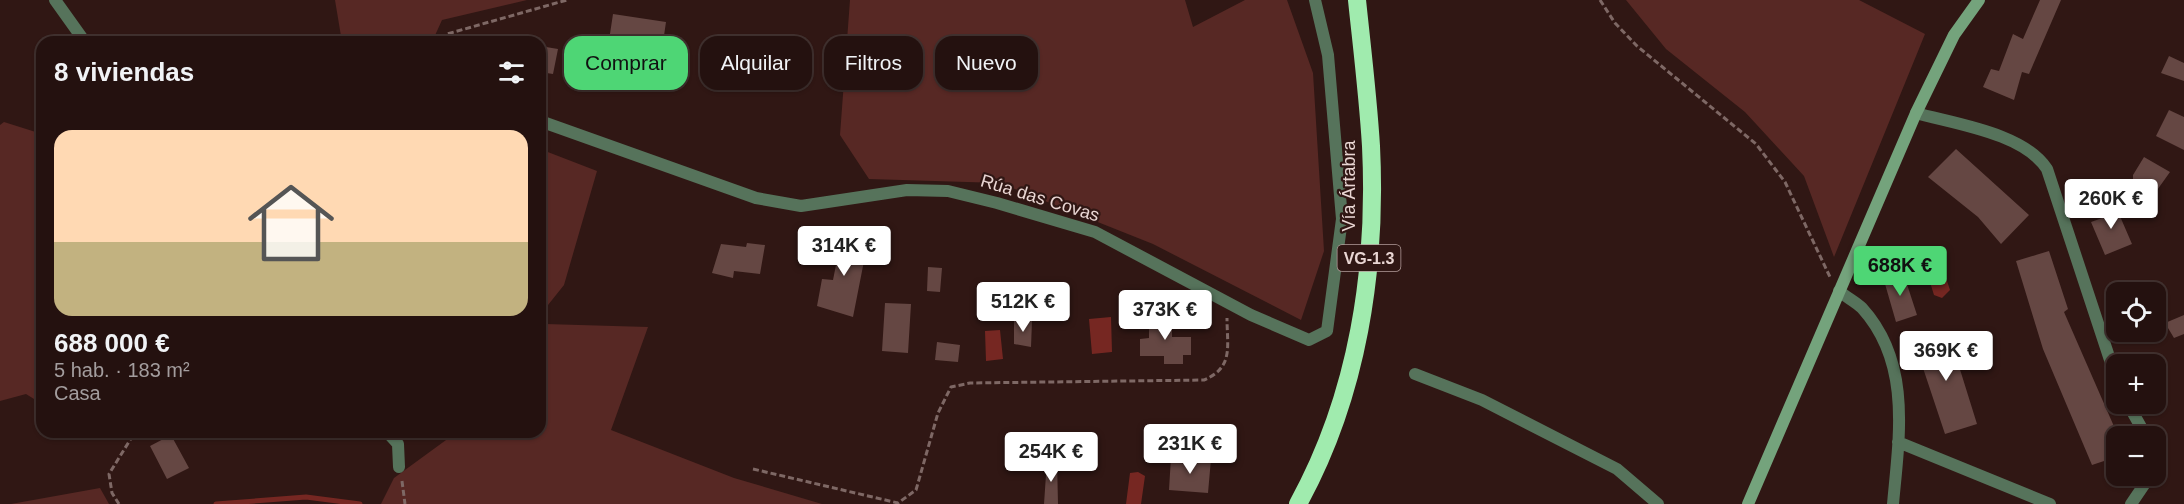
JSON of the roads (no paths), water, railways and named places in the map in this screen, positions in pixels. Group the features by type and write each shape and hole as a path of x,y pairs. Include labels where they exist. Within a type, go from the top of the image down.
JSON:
{"highway":[{"name":"Vía Ártabra","path":"1298,504 1312,479 1342,405 1363,313 1372,222 1371,145 1357,0"}],"street":[{"path":"55,0 81,36"},
{"name":"Rúa das Covas","path":"546,123 756,198 801,206 907,190 948,191 997,203 1095,232 1228,303 1309,340 1328,331 1342,219 1328,55 1315,0"},
{"path":"1748,504 1916,113 1954,35 1978,0"},
{"path":"1916,113 2013,141 2042,161 2047,169 2108,354"},
{"path":"1839,291 1862,308 1884,342 1895,373 1900,403 1893,504"},
{"path":"1415,374 1482,400 1617,469 1658,504"},
{"path":"392,438 398,444 399,467"},
{"path":"1898,442 2050,504"},
{"path":"2131,504 2143,486"}],"waterway":[{"path":"216,504 306,497 360,504"}]}
